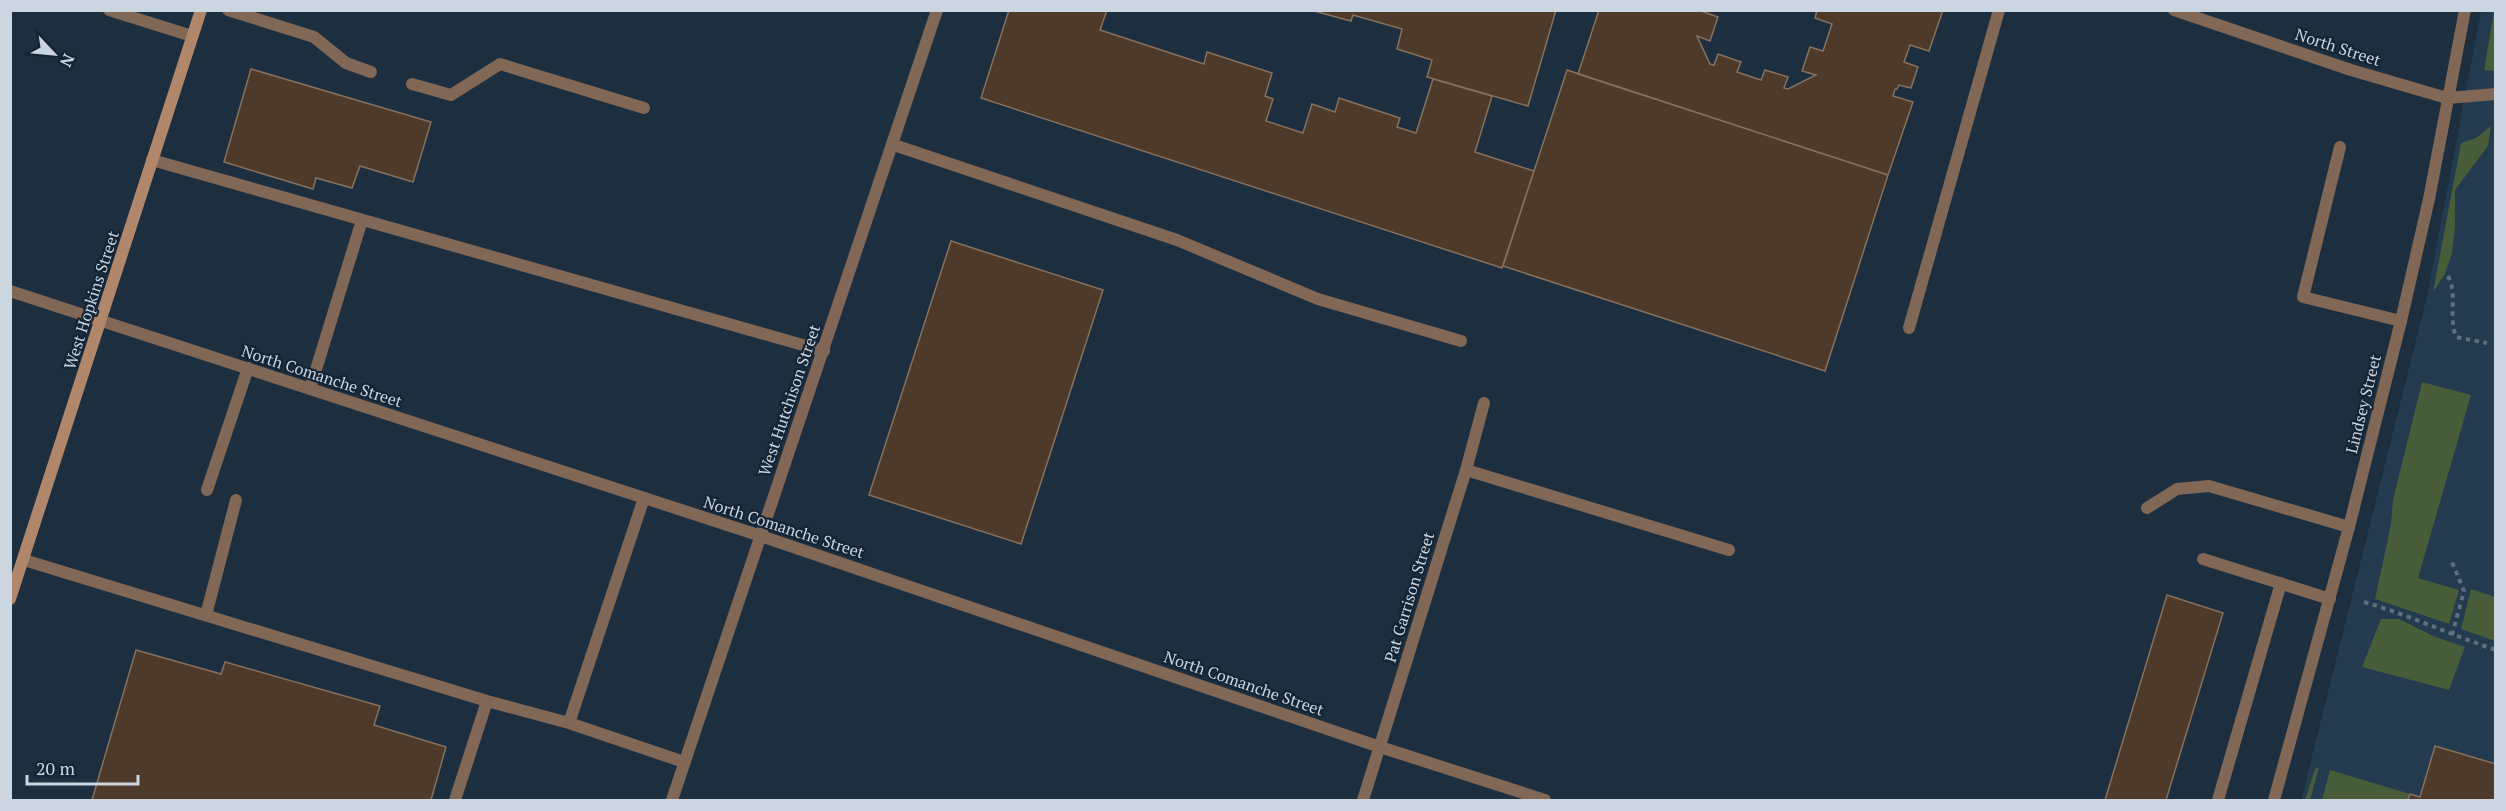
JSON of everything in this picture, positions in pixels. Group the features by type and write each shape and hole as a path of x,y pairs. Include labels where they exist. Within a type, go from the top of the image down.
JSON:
{"main road":[{"name":"West Hopkins Street","path":"10,599 201,10"}],"street":[{"path":"109,10 192,36"},
{"path":"228,10 314,37 346,63 371,72"},
{"name":"West Hutchison Street","path":"672,801 894,145 937,10"},
{"path":"1910,328 1999,10"},
{"name":"North Street","path":"2174,10 2351,70 2447,98 2496,94"},
{"name":"Lindsey Street","path":"2274,801 2330,599 2401,321 2429,199 2465,10"},
{"path":"412,84 452,95 500,64 644,108"},
{"path":"894,145 1177,240 1318,299 1461,341"},
{"path":"2340,147 2303,297 2401,321"},
{"path":"152,160 824,351"},
{"path":"310,389 362,219"},
{"name":"North Comanche Street","path":"10,291 761,536 1545,801"},
{"path":"207,490 248,368"},
{"name":"Pat Garrison Street","path":"1364,801 1466,470 1484,403"},
{"path":"1466,470 1729,550"},
{"path":"2147,508 2177,489 2209,486 2349,526"},
{"path":"569,723 644,498"},
{"path":"206,615 237,500"},
{"path":"2203,559 2330,599"},
{"path":"24,560 487,701 569,723 684,762"},
{"path":"2218,801 2281,583"},
{"path":"455,801 487,701"}],"path":[{"path":"2448,276 2454,288 2451,316 2456,337 2487,343"},
{"path":"2452,562 2464,591 2452,635"},
{"path":"2364,602 2406,614 2452,635 2496,650"}],"shaded area":[{"path":"2481,11 2495,11 2495,800 2301,800 2427,296"}],"green space":[{"path":"2494,11 2496,11 2495,71 2484,70"},
{"path":"2491,126 2488,146 2455,190 2452,253 2445,274 2433,292 2461,143 2476,138"},
{"path":"2422,382 2471,395 2418,578 2459,590 2449,624 2375,599 2391,524 2393,500"},
{"path":"2471,589 2495,597 2495,641 2461,629"},
{"path":"2381,619 2399,619 2433,636 2465,647 2449,690 2362,667"},
{"path":"2319,767 2310,800 2305,800 2315,769"},
{"path":"2330,770 2410,794 2408,800 2322,800"}],"building":[{"path":"1009,10 1107,10 1100,30 1204,64 1207,52 1272,73 1265,96 1273,99 1266,121 1303,133 1312,104 1335,112 1339,98 1400,118 1397,127 1416,133 1433,79 1492,96 1475,152 1534,171 1502,268 981,98"},
{"path":"1556,10 1528,106 1427,77 1432,60 1397,49 1402,29 1353,15 1351,21 1314,11"},
{"path":"1599,10 1705,10 1704,12 1718,17 1710,41 1697,36 1710,64 1714,65 1718,54 1741,62 1737,72 1761,80 1765,70 1788,77 1784,88 1788,89 1816,75 1802,71 1810,47 1823,51 1832,24 1815,18 1817,10 1943,10 1929,51 1910,45 1904,62 1918,67 1911,88 1899,85 1895,89 1893,96 1913,102 1888,175 1578,74"},
{"path":"251,69 431,122 413,182 360,166 352,188 316,178 313,189 224,162"},
{"path":"1567,70 1888,175 1825,371 1503,266"},
{"path":"951,241 1103,290 1021,544 869,495"},
{"path":"2167,595 2223,613 2166,800 2105,800"},
{"path":"136,650 221,674 225,662 380,706 374,725 446,747 431,800 92,800"},
{"path":"2435,746 2496,764 2496,800 2408,800 2410,794 2420,797"}]}
